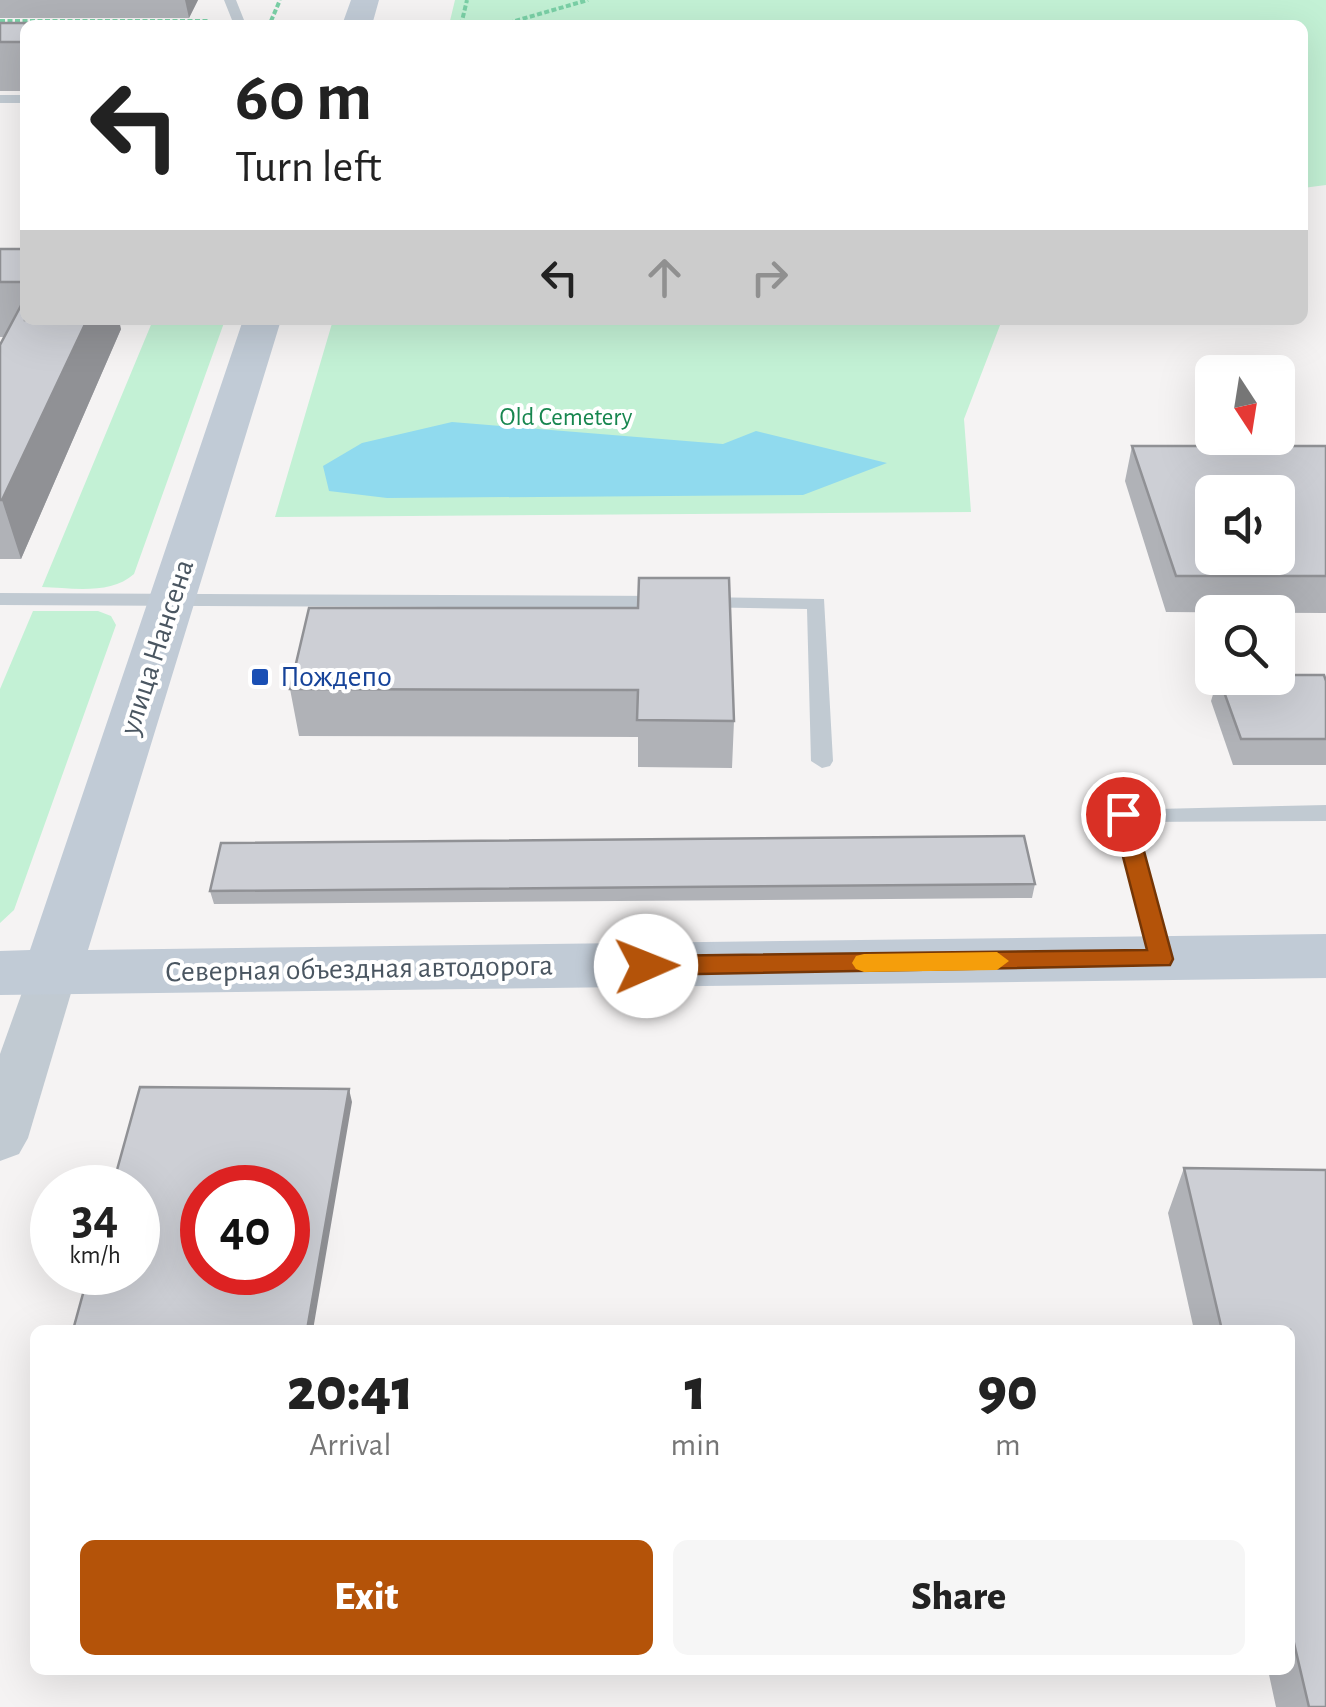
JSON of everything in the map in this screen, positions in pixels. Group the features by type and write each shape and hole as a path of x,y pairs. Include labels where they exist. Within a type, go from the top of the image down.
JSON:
{"street":[{"name":"улица Нансена","path":"26,973 172,599 260,325"},
{"name":"Северная объездная автодорога","path":"26,973 1326,956"},
{"path":"0,1138 26,973"}],"lane":[{"path":"0,599 816,604 822,761"},
{"path":"1161,959 1123,814 1326,814"}],"path":[{"path":"519,20 588,0"}],"green space":[{"path":"455,0 1326,0 1326,185 1308,187 1308,20 450,20"},
{"path":"151,325 223,325 134,574 103,588 42,587"},
{"name":"Old Cemetery","path":"332,325 1000,325 964,419 971,512 275,517"},
{"path":"33,611 98,611 111,616 116,625 14,910 0,923 0,689"}],"water":[{"path":"452,422 723,444 756,431 887,463 803,495 387,498 329,491 323,466 362,443"}],"building":[{"path":"0,23 20,23 20,42 0,42"},
{"path":"0,249 20,249 20,282 0,282"},
{"path":"20,307 20,325 85,325 2,500 0,500 0,345"},
{"path":"1132,446 1195,446 1195,455 1295,455 1295,446 1326,446 1326,576 1176,576"},
{"path":"639,578 729,578 734,721 637,720 638,690 290,689 309,608 638,608"},
{"path":"1295,675 1324,675 1326,739 1241,739 1225,695 1295,695"},
{"path":"1024,836 1035,884 210,891 221,843"},
{"path":"140,1087 349,1089 308,1325 74,1325 83,1295 160,1295 160,1165 118,1165"},
{"path":"1184,1168 1326,1170 1326,1707 1309,1707 1295,1647 1295,1325 1221,1325"}],"slow traffic":[{"path":"864,963 997,961"}],"place":[{"name":"Пождепо","path":"260,677"}],"route":[{"path":"646,966 1161,959 1123,814"}]}
